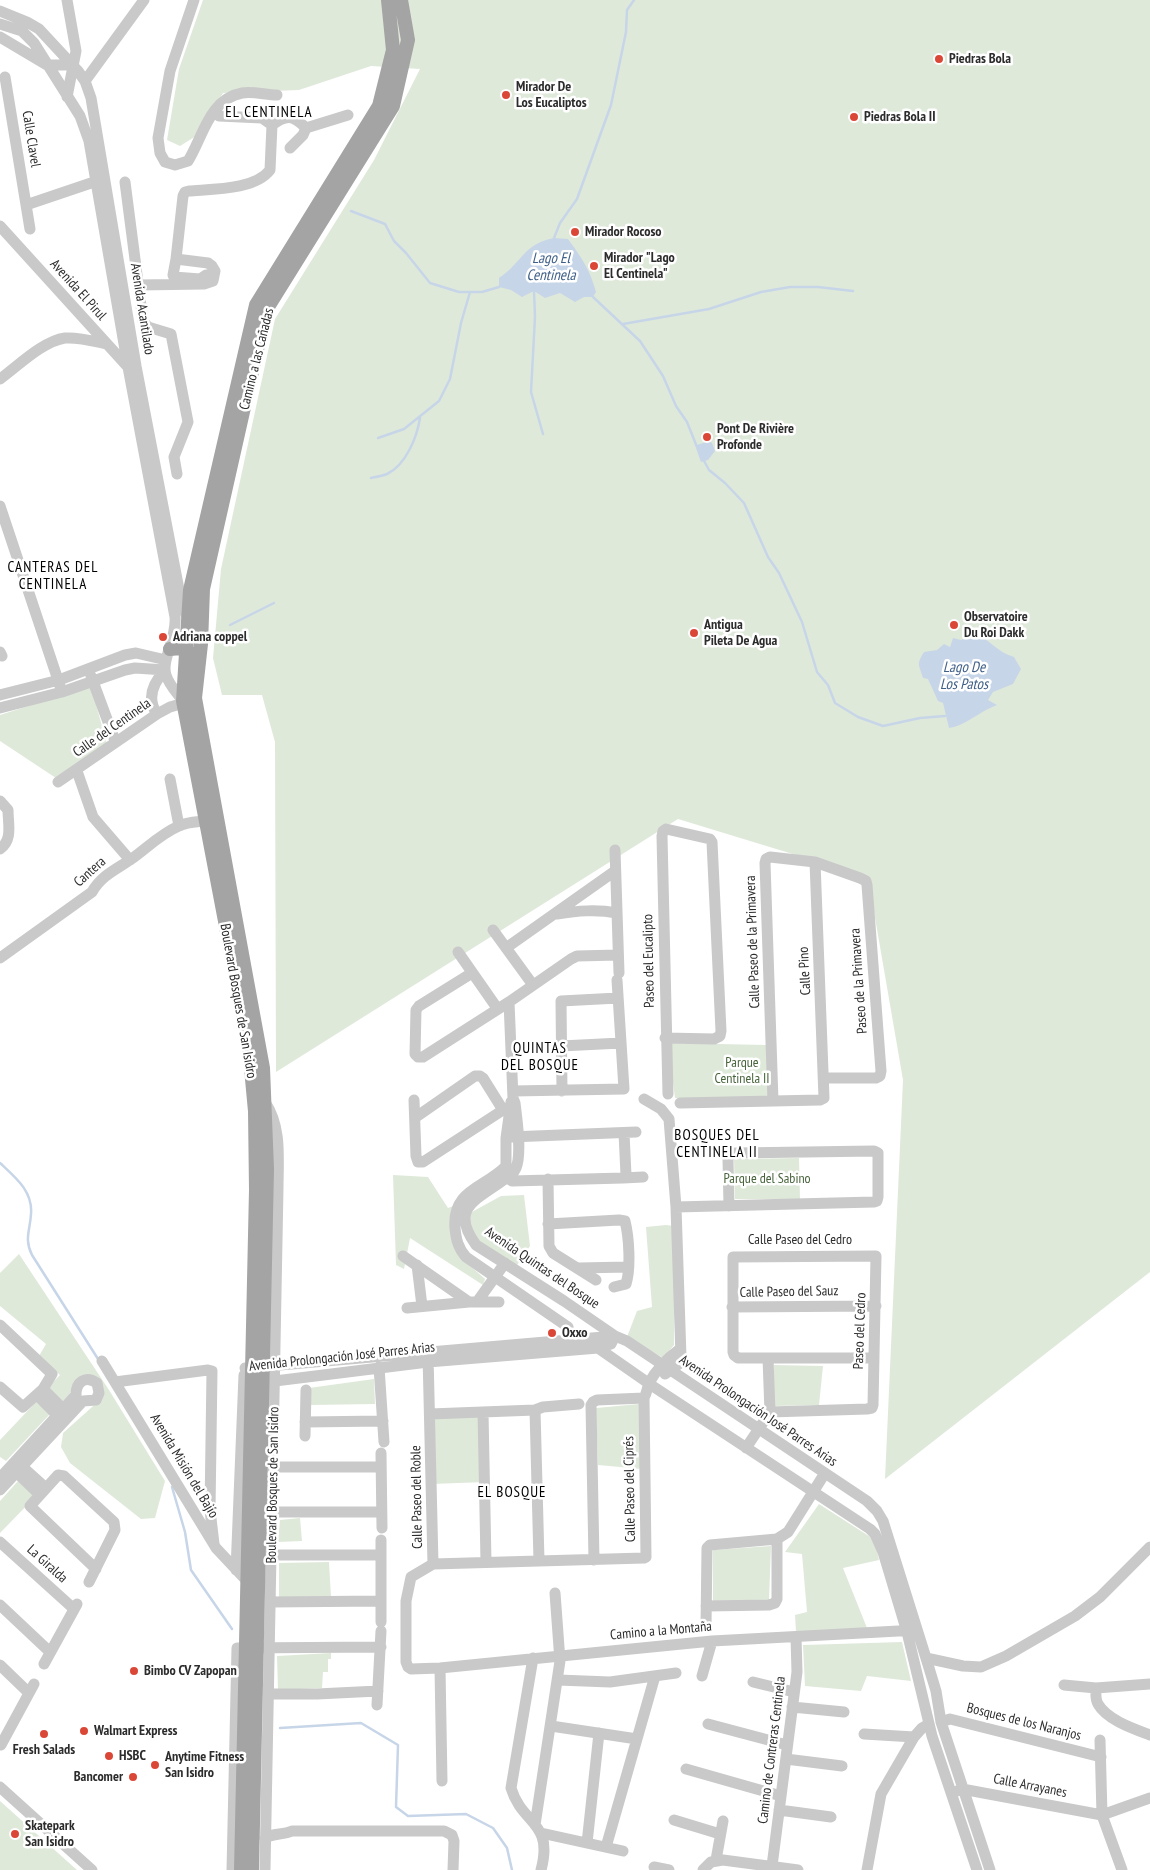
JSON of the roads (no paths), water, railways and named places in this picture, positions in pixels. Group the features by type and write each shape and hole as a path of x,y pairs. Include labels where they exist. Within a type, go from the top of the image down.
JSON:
{"main road":[{"name":"Camino a las Cañadas","path":"199,660 202,635 203,592 217,500 256,305 379,106 393,50 388,0"},
{"name":"Camino a las Cañadas","path":"187,651 190,590 217,500 266,310 393,106 408,40 401,0"},
{"path":"175,631 188,620"},
{"path":"167,660 181,648 199,660"},
{"name":"Boulevard Bosques de San Isidro","path":"187,651 184,702 249,1046 255,1111 258,1382 250,1722 241,1870"},
{"name":"Boulevard Bosques de San Isidro","path":"199,660 195,698 248,977 263,1068 267,1170 257,1364"},
{"name":"Boulevard Bosques de San Isidro","path":"252,1647 247,1581 258,1382"},
{"name":"Boulevard Bosques de San Isidro","path":"250,1722 252,1870"}],"street":[{"path":"67,0 76,50 67,97"},
{"path":"0,11 27,22 38,29 73,65 85,81 144,0"},
{"path":"194,0 170,71 158,138 160,153 165,162 175,165 188,161 211,116 220,104 241,93 278,95"},
{"name":"Avenida Acantilado","path":"0,24 22,31 29,36 84,124 97,181 132,367 174,610 175,631 167,660 154,684 152,693 152,702 157,714"},
{"path":"0,37 47,65 73,65"},
{"name":"Calle Clavel","path":"5,78 30,229"},
{"name":"Avenida Acantilado","path":"85,81 91,98 115,236 132,367 182,605 188,620 202,635"},
{"path":"290,148 303,135 306,128 348,115"},
{"path":"219,116 262,118 272,125"},
{"path":"272,125 282,118 292,117 306,128"},
{"path":"206,275 200,279 174,277 173,275 183,196 185,192 237,188 266,174 270,170 272,125"},
{"path":"26,205 97,181"},
{"path":"125,182 145,325 168,332 172,338 188,422 174,458 177,474"},
{"name":"Avenida El Pirul","path":"0,226 107,344 132,367"},
{"path":"115,236 132,234"},
{"path":"139,284 204,284 213,281 215,272 212,266 176,259"},
{"path":"0,379 41,348 55,341 78,338 107,344"},
{"path":"0,506 5,537 62,692"},
{"path":"0,708 14,698 125,655 136,653 167,660"},
{"path":"0,695 14,698 62,692 135,668 167,660"},
{"path":"167,660 170,684 184,702"},
{"path":"88,670 114,738"},
{"name":"Calle del Centinela","path":"58,782 77,771 157,714 184,702"},
{"path":"77,771 93,817 130,860"},
{"path":"170,779 179,826"},
{"path":"0,801 8,810 9,839 0,849"},
{"name":"Cantera","path":"0,958 92,892 107,874 130,860 158,838 179,826 206,820"},
{"name":"Paseo del Eucalipto","path":"665,1038 714,1039 720,1036 721,1031 712,842 710,839 666,829 663,831 662,836 665,1038 668,1094"},
{"path":"513,1095 624,1089 618,998 615,850"},
{"name":"Calle Paseo de la Primavera","path":"772,1101 766,859 770,857 815,862 860,878 866,881 867,885"},
{"name":"Calle Pino","path":"815,862 824,1078"},
{"path":"506,948 615,871"},
{"name":"Paseo de la Primavera","path":"824,1078 876,1078 880,1076 867,885"},
{"path":"555,915 587,911 617,913"},
{"path":"493,930 533,986"},
{"path":"458,952 497,1008"},
{"path":"472,973 419,1006 416,1010 415,1054 418,1057 423,1057 577,956 618,955"},
{"path":"562,1091 561,1001 618,998"},
{"path":"509,1002 513,1095 509,1111 512,1137 507,1162 504,1175 480,1190 467,1193 460,1202 456,1214 461,1233 458,1246 466,1257 568,1327 572,1340"},
{"path":"561,1046 621,1043"},
{"path":"416,1117 475,1076 483,1078 509,1111"},
{"path":"661,1108 668,1094 680,1103 820,1100 824,1098 824,1078"},
{"path":"594,1560 591,1405 596,1400 649,1390 666,1368 680,1363 682,1357 680,1349 676,1207 669,1119 661,1108 644,1099"},
{"path":"414,1100 416,1156 418,1162 423,1162 509,1111"},
{"path":"669,1119 680,1103"},
{"path":"512,1137 630,1132 624,1176"},
{"path":"676,1207 729,1206 874,1202 878,1198 878,1153 874,1151 736,1152 731,1154 728,1159 729,1206"},
{"path":"504,1175 512,1181 624,1176 643,1177"},
{"path":"548,1180 550,1250 596,1280"},
{"path":"548,1224 625,1221 628,1267 626,1284 614,1287"},
{"name":"Avenida Quintas del Bosque","path":"461,1233 476,1245 616,1336"},
{"path":"466,1257 476,1245"},
{"path":"403,1256 473,1302"},
{"name":"Paseo del Cedro","path":"770,1412 872,1408 876,1256"},
{"name":"Calle Paseo del Cedro","path":"768,1358 738,1358 734,1355 732,1307 733,1257 876,1256"},
{"path":"473,1302 505,1263"},
{"path":"417,1265 422,1306"},
{"path":"579,1268 628,1267"},
{"path":"553,1317 564,1301"},
{"path":"407,1308 473,1302 499,1302"},
{"name":"Calle Paseo del Sauz","path":"732,1307 876,1306"},
{"path":"0,1325 51,1371 52,1377 40,1392 24,1406 0,1387"},
{"path":"598,1348 611,1344 616,1336"},
{"name":"Avenida Prolongación José Parres Arias","path":"258,1382 379,1368 428,1357 616,1336 627,1341 867,1501 877,1511 883,1521 935,1723 957,1791 977,1870"},
{"name":"Avenida Prolongación José Parres Arias","path":"257,1364 598,1348 649,1390 746,1448 875,1534 912,1631 926,1658 936,1691 935,1723"},
{"name":"Calle Paseo del Roble","path":"428,1357 433,1564 567,1560"},
{"path":"746,1448 770,1412 768,1358 874,1358"},
{"name":"Avenida Misión del Bajío","path":"102,1361 214,1544 247,1581"},
{"name":"Boulevard Bosques de San Isidro","path":"232,1870 250,1722 268,1694 252,1647 270,1602 273,1468 258,1382 257,1364"},
{"path":"379,1368 383,1421 381,1467 382,1528"},
{"path":"115,1382 212,1371 210,1510 214,1544"},
{"name":"Boulevard Bosques de San Isidro","path":"236,1570 258,1382"},
{"path":"305,1436 306,1390"},
{"name":"Calle Paseo del Ciprés","path":"567,1560 646,1557 649,1390"},
{"path":"0,1490 10,1469 64,1415 40,1392"},
{"path":"430,1414 535,1410 543,1407 579,1404"},
{"path":"535,1410 539,1561"},
{"path":"483,1412 486,1562"},
{"path":"305,1422 383,1421"},
{"path":"273,1468 381,1467"},
{"path":"10,1469 43,1492"},
{"path":"706,1627 708,1548 710,1545 713,1543 777,1539 788,1532 825,1473"},
{"path":"89,1582 96,1569 115,1530 114,1522 64,1476 58,1476 30,1506 96,1569"},
{"path":"272,1512 382,1512"},
{"path":"870,1529 883,1521"},
{"path":"706,1606 769,1605 775,1603 777,1599 777,1539"},
{"path":"377,1705 381,1647 381,1540"},
{"name":"La Giralda","path":"0,1542 75,1606 44,1664"},
{"path":"926,1658 963,1666 981,1667 1006,1656 1075,1616 1100,1597 1150,1548"},
{"path":"271,1555 382,1555"},
{"name":"Camino a la Montaña","path":"433,1564 411,1577 406,1601 406,1662 408,1667 412,1669 440,1668 712,1641 912,1631"},
{"path":"538,1829 561,1655 555,1593"},
{"path":"270,1602 381,1601"},
{"path":"0,1604 50,1652"},
{"name":"Camino de Contreras Centinela","path":"772,1866 797,1672 796,1638"},
{"path":"702,1676 712,1641"},
{"path":"252,1647 381,1647"},
{"path":"533,1658 511,1788 516,1799 544,1840 545,1853 540,1870"},
{"path":"0,1666 32,1689 2,1736"},
{"path":"440,1668 442,1781"},
{"path":"558,1680 610,1682 676,1673"},
{"path":"606,1848 655,1676"},
{"path":"753,1682 794,1692"},
{"path":"1064,1685 1096,1688 1150,1684"},
{"path":"1096,1688 1096,1699 1099,1706 1118,1720 1149,1735"},
{"path":"268,1694 378,1691"},
{"path":"792,1706 844,1712"},
{"name":"Bosques de los Naranjos","path":"935,1723 950,1719 1101,1757"},
{"name":"Boulevard Bosques de San Isidro","path":"250,1722 266,1822 264,1870"},
{"path":"867,1870 880,1794 914,1737 922,1728 935,1723"},
{"path":"708,1724 787,1745"},
{"path":"551,1726 637,1739"},
{"path":"587,1843 600,1733"},
{"path":"864,1734 914,1737"},
{"path":"1100,1740 1102,1815 1122,1870"},
{"path":"786,1759 842,1766"},
{"path":"686,1769 781,1796"},
{"path":"1,1790 92,1870"},
{"name":"Avenida Prolongación José Parres Arias","path":"957,1791 990,1870"},
{"name":"Calle Arrayanes","path":"957,1791 1102,1815"},
{"path":"1102,1815 1150,1798"},
{"path":"779,1810 831,1817"},
{"path":"674,1820 720,1834"},
{"path":"716,1860 723,1821"},
{"path":"266,1822 272,1827 285,1827 292,1831"},
{"path":"538,1829 623,1851"},
{"path":"265,1838 292,1831 444,1832 452,1835 454,1841 453,1870"},
{"path":"703,1870 716,1860 798,1870"},
{"path":"654,1867 669,1870"}],"water":[{"name":"Lago El Centinela","path":"554,238 568,239 577,252 594,284 596,292 593,297 584,297 575,302 560,293 545,298 534,291 522,297 511,290 499,287 499,278 529,249"},
{"path":"709,441 712,443 715,451 708,460 701,462 696,448 697,445"},
{"name":"Lago De Los Patos","path":"975,633 1003,652 1014,657 1021,669 1013,684 993,692 988,700 997,705 955,727 949,728 943,703 938,701 928,679 923,678 919,662 924,652 937,650 944,644 950,647 953,638 961,640"}],"waterway":[{"path":"554,238 560,223 577,199 611,105 626,32 627,10 634,0"},
{"path":"351,211 385,224 394,241 430,283 459,292 482,292 499,287"},
{"path":"623,324 709,309 761,292 790,287 818,287 853,291"},
{"path":"534,291 535,317 531,392 543,434"},
{"path":"378,438 404,429 439,401 450,379 461,323 470,292"},
{"path":"593,297 640,341 663,376 676,406 687,422 697,447"},
{"path":"371,478 387,474 400,464 410,450 420,418"},
{"path":"703,459 709,470 725,483 744,503 768,557 779,573 802,622 817,672 828,685 835,703 858,717 883,726 920,718 945,716"},
{"path":"230,625 274,603"},
{"path":"0,1163 22,1185 29,1198 31,1214 28,1244 32,1255 98,1359"},
{"path":"172,1487 185,1532 191,1570 232,1629"},
{"path":"280,1728 361,1723 398,1745 396,1807 408,1816 466,1814 493,1828 507,1848 512,1870"}],"place":[{"name":"Piedras Bola","path":"939,59"},
{"name":"Mirador De Los Eucaliptos","path":"506,95"},
{"name":"Piedras Bola II","path":"854,117"},
{"name":"Mirador Rocoso","path":"575,232"},
{"name":"Mirador \"Lago El Centinela\"","path":"594,266"},
{"name":"Pont De Rivière Profonde","path":"707,437"},
{"name":"Observatoire Du Roi Dakk","path":"954,625"},
{"name":"Antigua Pileta De Agua","path":"694,633"},
{"name":"Adriana coppel","path":"163,637"},
{"name":"Oxxo","path":"552,1333"},
{"name":"Bimbo CV Zapopan","path":"134,1671"},
{"name":"Walmart Express","path":"84,1731"},
{"name":"Fresh Salads","path":"44,1734"},
{"name":"HSBC","path":"109,1756"},
{"name":"Anytime Fitness San Isidro","path":"155,1765"},
{"name":"Bancomer","path":"133,1777"},
{"name":"Skatepark San Isidro","path":"15,1834"}],"district":[{"name":"EL CENTINELA","path":"269,113"},
{"name":"CANTERAS DEL CENTINELA","path":"53,576"},
{"name":"QUINTAS DEL BOSQUE","path":"540,1058"},
{"name":"BOSQUES DEL CENTINELA II","path":"717,1144"},
{"name":"EL BOSQUE","path":"512,1493"}],"park label":[{"name":"Parque Centinela II","path":"742,1072"},
{"name":"Parque del Sabino","path":"767,1179"}]}
